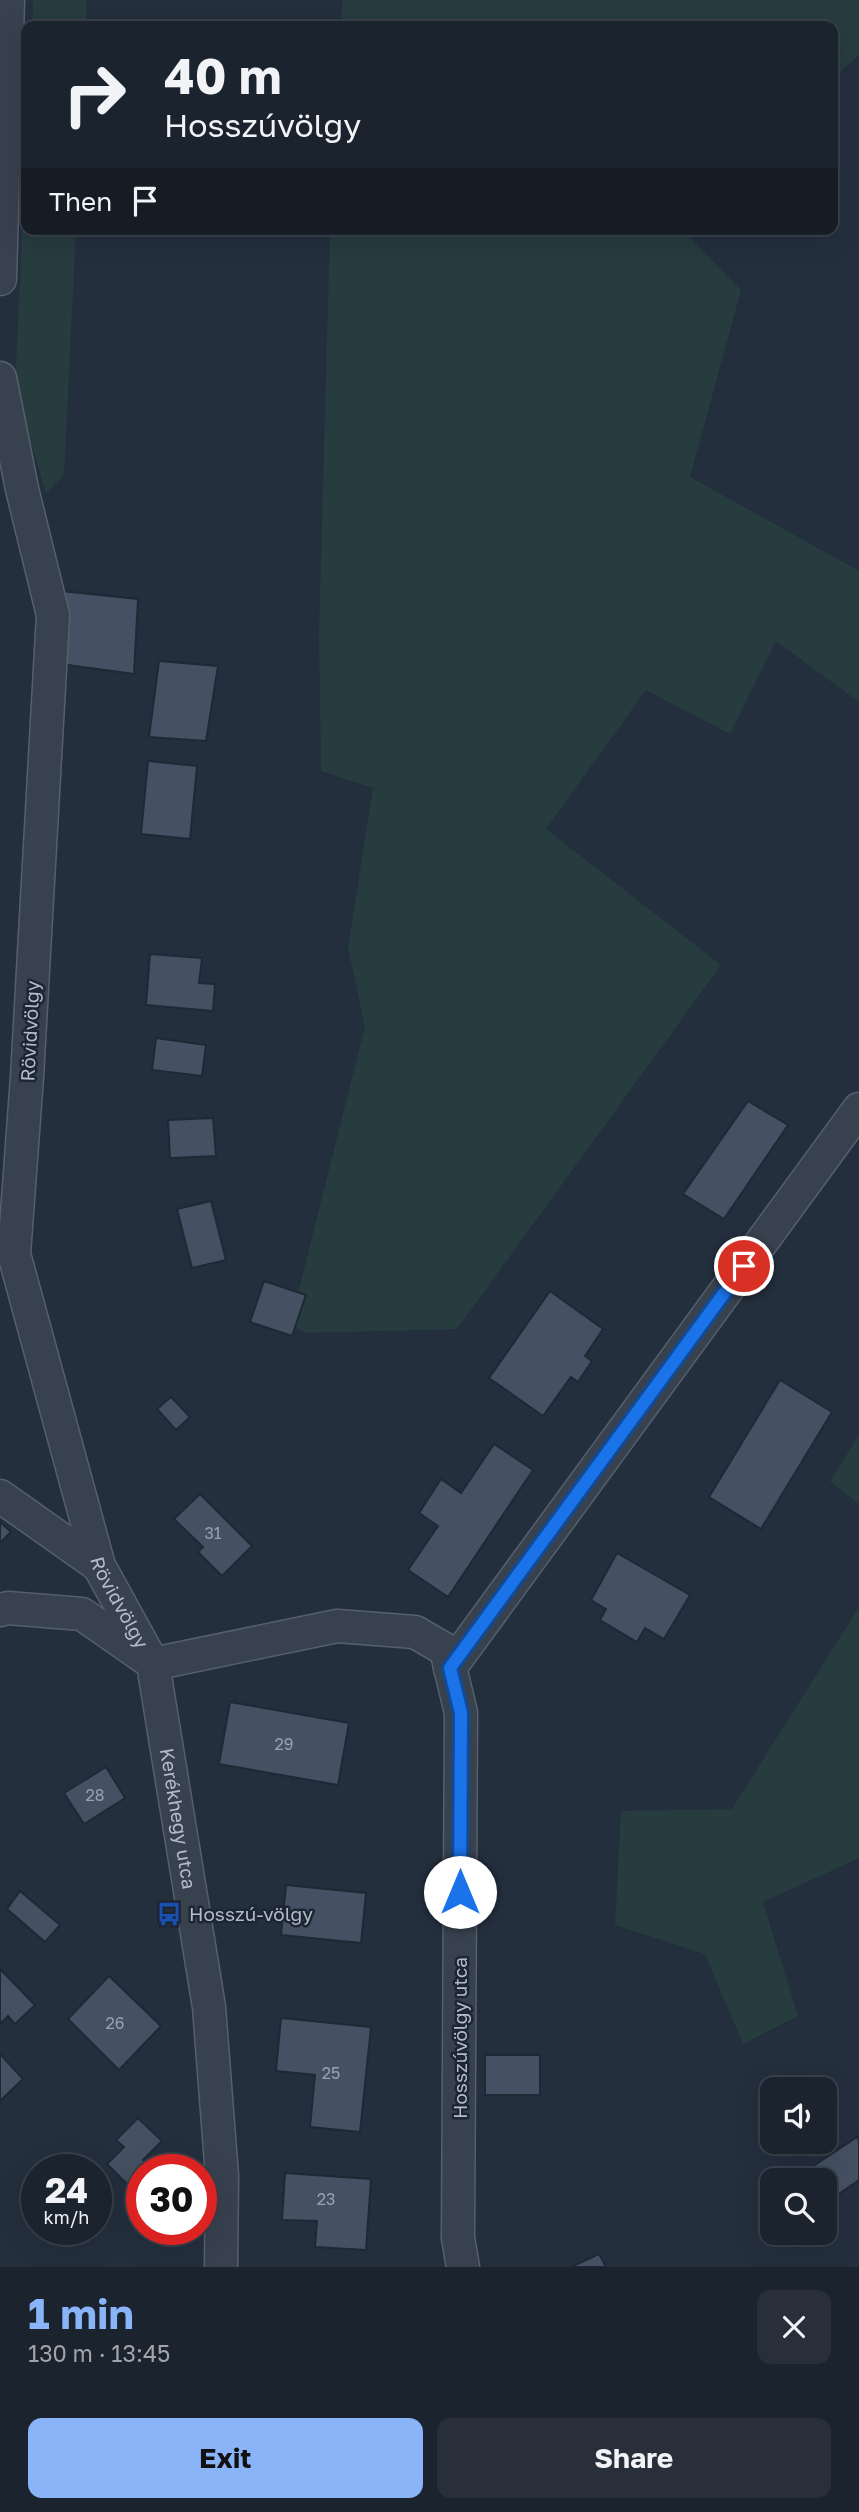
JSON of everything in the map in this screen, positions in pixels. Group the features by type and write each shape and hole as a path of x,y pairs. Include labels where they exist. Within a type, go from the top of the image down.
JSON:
{"street":[{"path":"0,279 8,0"},
{"name":"Rövidvölgy","path":"0,378 22,489 53,615 27,1077 14,1254 99,1566 153,1664"},
{"path":"450,1668 859,1109"},
{"path":"0,1496 99,1566"},
{"path":"0,1610 8,1608 82,1614 153,1664"},
{"name":"Hosszúvölgy utca","path":"153,1664 337,1626 415,1632 446,1650 461,1713 458,2238 463,2267"},
{"name":"Kerékhegy utca","path":"153,1664 209,2007 222,2176 221,2267"}],"green space":[{"path":"33,0 87,0 86,21 32,21"},
{"path":"343,0 859,0 859,55 838,74 838,21 341,21"},
{"path":"22,235 76,235 64,475 46,493 15,389"},
{"path":"330,235 687,235 741,290 690,477 859,571 859,702 776,641 730,734 646,690 546,829 721,965 457,1329 307,1333 290,1325 365,1027 348,948 373,788 321,771 319,634"},
{"path":"859,1435 859,1504 830,1481"},
{"path":"859,1607 859,1858 763,1902 798,2016 743,2044 705,1954 615,1925 621,1811 732,1809"}],"building":[{"path":"61,591 138,599 134,674 53,663"},
{"path":"159,661 218,666 206,741 149,737"},
{"path":"148,761 197,766 190,839 141,834"},
{"path":"150,954 202,958 199,983 215,984 213,1011 146,1005"},
{"path":"156,1038 206,1045 202,1076 152,1070"},
{"path":"748,1101 788,1125 724,1219 683,1194"},
{"path":"213,1118 216,1156 170,1158 168,1120"},
{"path":"211,1201 226,1260 192,1268 177,1209"},
{"path":"264,1281 306,1295 292,1336 250,1322"},
{"path":"550,1291 603,1329 585,1356 592,1361 578,1382 571,1377 543,1416 489,1378"},
{"path":"780,1380 832,1412 761,1529 709,1497"},
{"path":"171,1397 190,1417 176,1430 157,1409"},
{"path":"494,1444 533,1470 448,1597 408,1570 438,1526 419,1513 441,1479 461,1493"},
{"path":"200,1494 252,1546 222,1576 198,1552 203,1547 174,1519"},
{"path":"0,1522 11,1532 0,1543"},
{"path":"617,1553 690,1595 664,1639 645,1628 637,1642 600,1620 606,1609 591,1600"},
{"path":"230,1702 349,1723 338,1785 219,1764"},
{"path":"106,1767 125,1798 84,1824 64,1793"},
{"path":"286,1885 366,1893 361,1943 281,1935"},
{"path":"20,1891 60,1925 45,1942 7,1909"},
{"path":"0,1969 35,2005 15,2024 8,2016 0,2024"},
{"path":"109,1976 161,2026 119,2070 68,2019"},
{"path":"281,2018 371,2027 360,2132 310,2127 315,2075 276,2071"},
{"path":"0,2054 23,2079 0,2101"},
{"path":"485,2055 540,2055 540,2095 485,2095"},
{"path":"138,2118 162,2141 149,2154 126,2154 126,2183 112,2169 112,2159 124,2147 116,2140"},
{"path":"857,2137 859,2140 859,2180 837,2195 837,2168 810,2168 832,2154 837,2154 837,2150"},
{"path":"285,2173 371,2179 366,2250 315,2247 317,2221 282,2220"},
{"path":"599,2254 606,2267 571,2267"}],"place":[{"name":"Hosszú-völgy","path":"169,1914"}],"route":[{"path":"460,1892 461,1713 450,1668 744,1266"}]}
